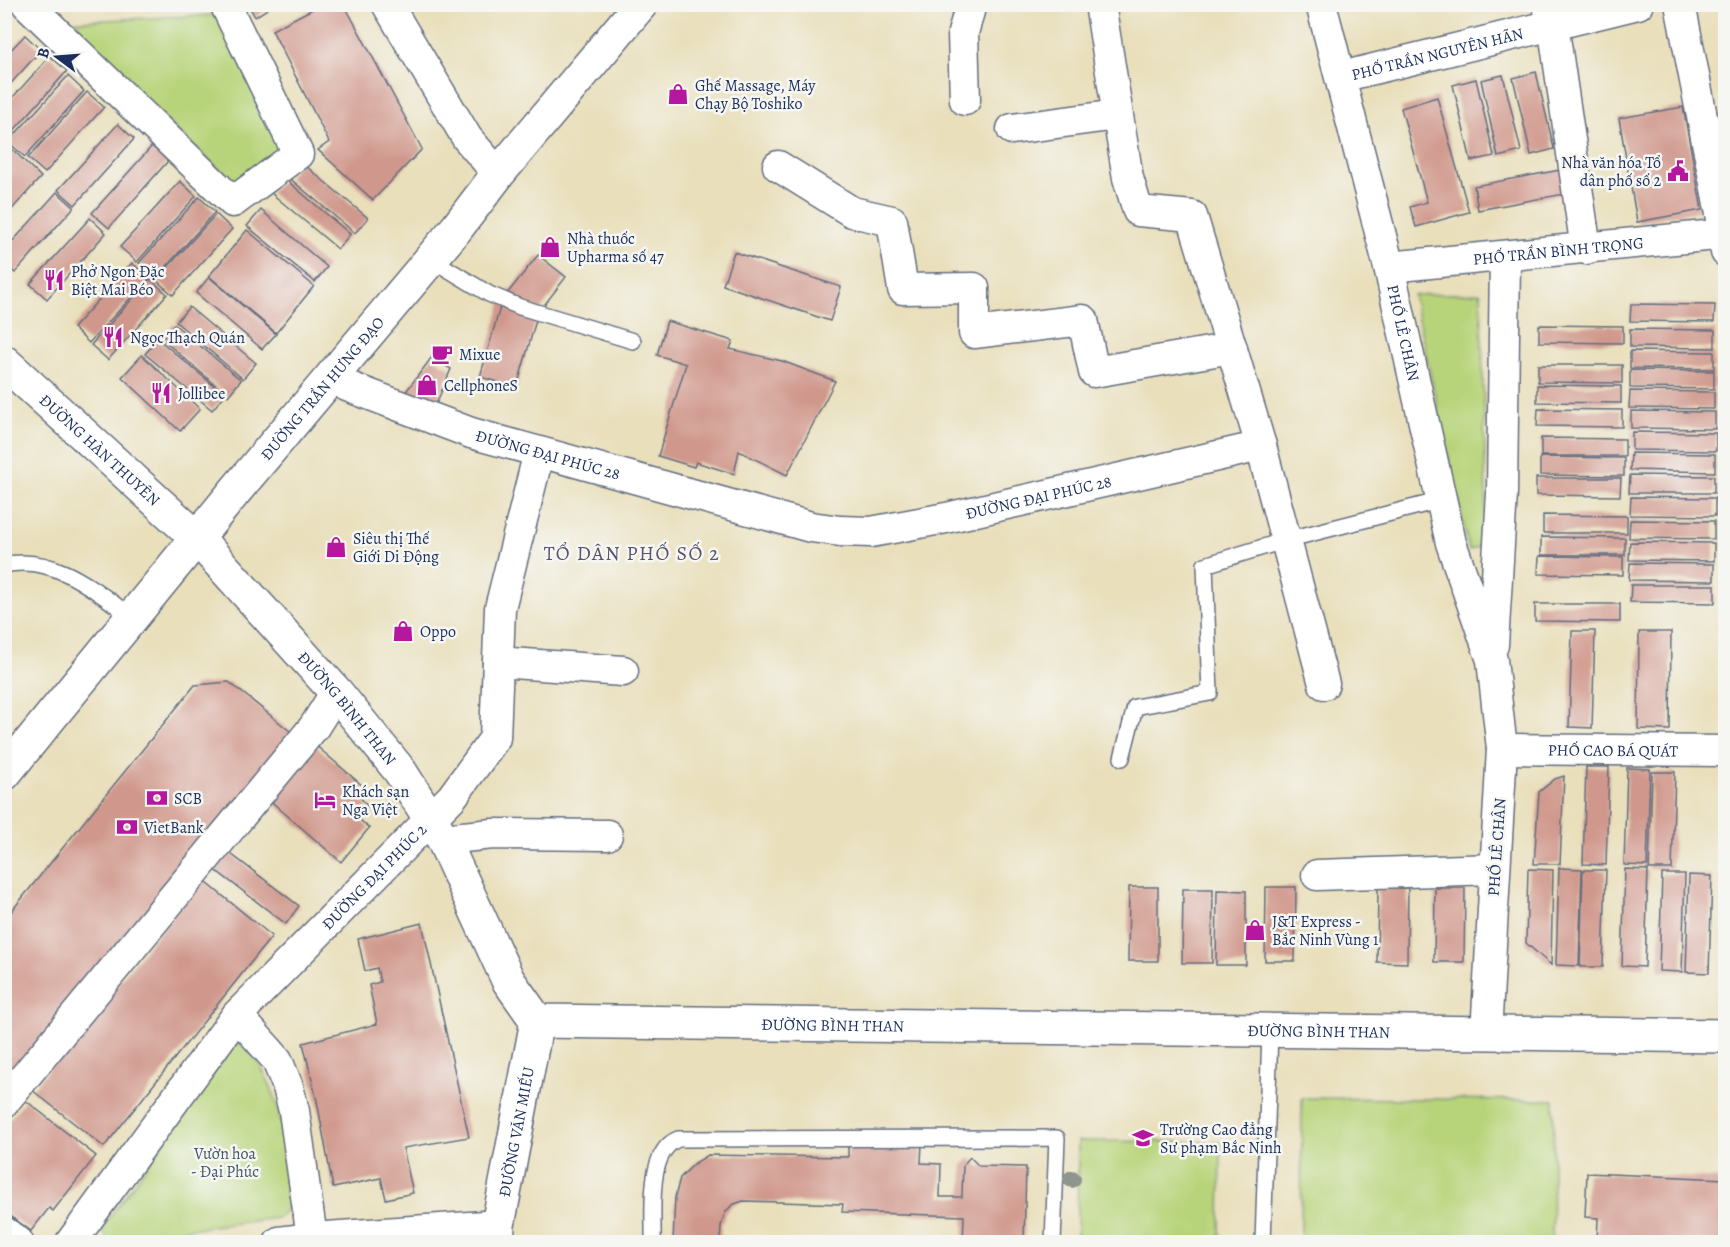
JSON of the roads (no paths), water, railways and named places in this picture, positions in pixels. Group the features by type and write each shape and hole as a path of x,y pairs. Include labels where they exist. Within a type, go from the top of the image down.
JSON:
{"street":[{"path":"27,4 233,202 298,154 225,4"},
{"path":"387,4 467,138 498,174"},
{"path":"965,100 963,33 971,4"},
{"path":"1100,4 1128,178 1138,211 1192,216 1261,446 1324,684"},
{"name":"PHỐ LÊ CHÂN","path":"1321,4 1389,267 1451,543 1492,660"},
{"name":"PHỐ TRẦN NGUYÊN HÃN","path":"1341,77 1550,14 1638,4"},
{"path":"1680,4 1725,234 1725,252"},
{"name":"ĐƯỜNG TRẦN HƯNG ĐẠO","path":"4,774 197,538 431,259 634,7"},
{"path":"1550,14 1586,249"},
{"path":"1012,129 1118,115"},
{"path":"778,166 852,212 892,221 903,289 974,288 974,333 1083,320 1094,372 1232,348"},
{"name":"PHỐ TRẦN BÌNH TRỌNG","path":"1389,267 1725,234"},
{"name":"PHỐ LÊ CHÂN","path":"1486,1034 1502,749 1492,660 1502,493 1505,257"},
{"name":"ĐƯỜNG HÀN THUYÊN","path":"4,362 197,538"},
{"name":"ĐƯỜNG ĐẠI PHÚC 28","path":"333,374 347,386 451,427 811,527 840,531 871,532 946,518 1261,446"},
{"name":"ĐƯỜNG ĐẠI PHÚC 2","path":"71,1242 237,1015 437,829 452,797 495,738 500,608 539,452"},
{"name":"ĐƯỜNG BÌNH THAN","path":"197,538 336,692 400,771 437,829 508,980 537,1021 1725,1036"},
{"path":"498,662 623,670"},
{"path":"4,1102 314,727 336,692"},
{"name":"PHỐ CAO BÁ QUÁT","path":"1502,749 1725,752"},
{"path":"437,829 493,834 607,835"},
{"path":"1317,875 1494,869"},
{"path":"237,1015 277,1060 288,1087 294,1111 312,1238"},
{"name":"ĐƯỜNG VĂN MIẾU","path":"498,1234 537,1021"},
{"path":"4,1232 18,1242"},
{"path":"279,1242 312,1238 498,1234"}],"lane":[{"path":"431,259 489,294 520,307 633,341"},
{"path":"1122,758 1135,707 1210,693 1205,565 1286,540 1442,500"},
{"path":"4,565 38,563 63,571 132,617"},
{"path":"1263,1242 1270,1031"},
{"path":"653,1242 655,1177 659,1160 670,1142 678,1139 1057,1138 1053,1242"}],"place":[{"name":"Ghế Massage, Máy Chạy Bộ Toshiko","path":"678,94"},
{"name":"Nhà văn hóa Tổ dân phố số 2","path":"1678,171"},
{"name":"Nhà thuốc Upharma số 47","path":"550,247"},
{"name":"Phở Ngon Đặc Biệt Mai Béo","path":"54,280"},
{"name":"Ngọc Thạch Quán","path":"113,337"},
{"name":"Mixue","path":"442,354"},
{"name":"CellphoneS","path":"427,385"},
{"name":"Jollibee","path":"161,393"},
{"name":"Siêu thị Thế Giới Di Động","path":"336,547"},
{"name":"Oppo","path":"403,631"},
{"name":"SCB","path":"157,798"},
{"name":"Khách sạn Nga Việt","path":"325,800"},
{"name":"VietBank","path":"127,827"},
{"name":"J&T Express - Bắc Ninh Vùng 1","path":"1255,930"},
{"name":"Trường Cao đẳng Sư phạm Bắc Ninh","path":"1143,1138"}],"district":[{"name":"TỔ DÂN PHỐ SỐ 2","path":"632,553"}],"park label":[{"name":"Vườn hoa - Đại Phúc","path":"225,1162"}]}
